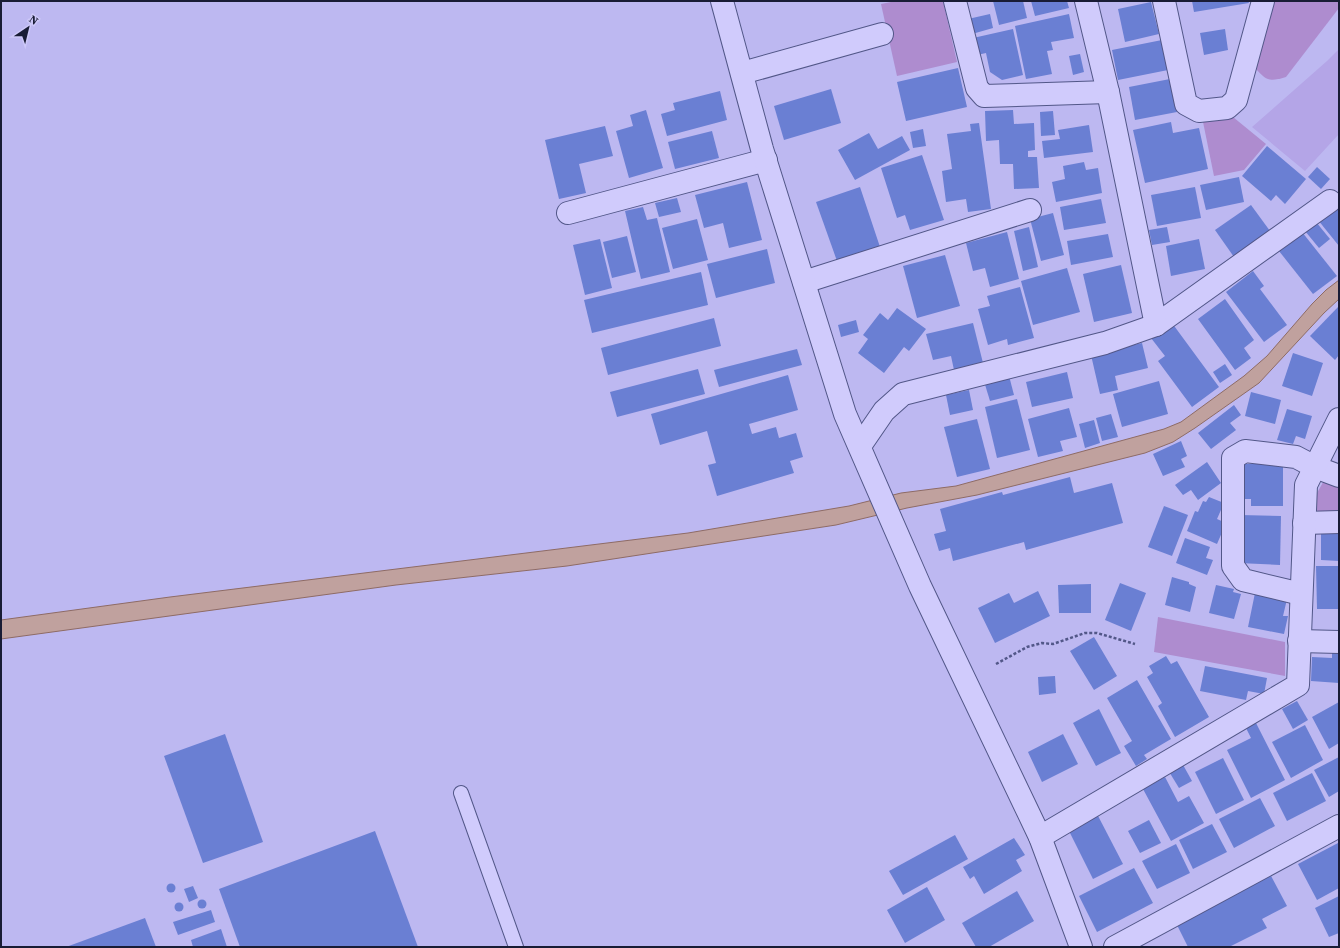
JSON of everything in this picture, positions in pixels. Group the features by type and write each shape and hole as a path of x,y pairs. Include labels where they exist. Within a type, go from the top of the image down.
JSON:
{"street":[{"path":"722,1 766,160 845,414 920,586 1040,837 1080,947"},
{"path":"955,1 977,88 984,96 1108,92"},
{"path":"1086,1 1108,92 1156,325"},
{"path":"1164,1 1186,104 1199,111 1227,108 1236,100 1263,1"},
{"path":"742,73 882,34"},
{"path":"568,213 766,160"},
{"path":"860,446 884,411 903,394 1105,344 1156,325 1330,201"},
{"path":"804,282 1030,210"},
{"path":"1040,837 1298,685 1306,485 1339,419"},
{"path":"1301,594 1243,580 1232,566 1233,458 1245,451 1296,457 1315,467 1339,476"},
{"path":"1304,523 1339,522"},
{"path":"1300,642 1339,642"},
{"path":"1115,947 1339,826"}],"lane":[{"path":"461,793 516,947"}],"path":[{"path":"996,664 1027,647 1042,643 1053,644 1085,633 1097,633 1135,644"}],"shaded area":[{"path":"896,1 943,1 957,62 897,76 881,4"},
{"path":"1273,1 1339,1 1339,8 1286,77 1276,80 1266,78 1255,68"},
{"path":"1339,49 1339,134 1305,171 1252,127"},
{"path":"1202,117 1233,117 1266,144 1244,170 1214,176"},
{"path":"1339,280 1339,299 1324,313 1259,383 1173,442 1145,453 977,495 907,508 836,525 567,566 396,585 1,639 1,620 170,597 688,533 849,506 901,493 956,486 1164,429 1181,422 1244,376 1267,356 1312,304"},
{"path":"1326,477 1339,482 1339,516 1322,516 1316,509 1317,493"},
{"path":"1158,617 1285,642 1285,676 1154,652"}],"building":[{"path":"993,1 1023,1 1027,18 999,25"},
{"path":"1031,1 1067,1 1069,8 1035,16"},
{"path":"1192,1 1248,1 1249,3 1194,12"},
{"path":"1151,2 1159,34 1125,42 1118,9"},
{"path":"990,14 993,28 972,34 968,19"},
{"path":"1069,14 1074,38 1051,42 1053,50 1047,51 1052,74 1026,79 1015,26"},
{"path":"1013,29 1023,75 1002,80 990,72 986,53 977,55 973,38"},
{"path":"1225,29 1228,50 1204,55 1200,33"},
{"path":"1162,40 1168,70 1118,80 1112,50"},
{"path":"1080,54 1084,72 1073,75 1069,56"},
{"path":"958,68 967,107 906,121 897,82"},
{"path":"1170,79 1177,112 1135,120 1129,87"},
{"path":"831,89 841,123 784,140 774,106"},
{"path":"720,91 727,120 667,136 661,114 675,110 673,103"},
{"path":"646,110 663,168 629,178 616,131 633,126 630,115"},
{"path":"1013,110 1014,124 1034,123 1035,150 1028,151 1028,157 1037,157 1039,188 1014,189 1013,164 1000,164 999,140 986,141 985,111"},
{"path":"1053,111 1055,135 1041,136 1040,112"},
{"path":"1171,122 1173,133 1199,128 1208,169 1145,183 1133,130"},
{"path":"979,123 991,209 968,212 966,199 946,202 942,171 952,169 947,134 971,131 970,124"},
{"path":"1089,125 1093,152 1044,158 1042,141 1060,139 1058,130"},
{"path":"605,126 613,156 579,164 586,193 559,199 545,140"},
{"path":"923,129 926,146 913,148 910,132"},
{"path":"712,131 719,158 675,169 668,142"},
{"path":"869,133 878,149 902,136 910,150 855,180 838,150"},
{"path":"1267,146 1306,179 1285,204 1276,195 1271,201 1242,176"},
{"path":"922,155 944,220 910,230 905,215 897,218 881,168"},
{"path":"1084,162 1086,170 1098,168 1102,193 1056,202 1052,182 1065,179 1063,166"},
{"path":"1317,167 1330,179 1321,189 1308,177"},
{"path":"1239,177 1244,202 1206,210 1200,185"},
{"path":"747,182 762,240 729,248 723,223 704,228 695,195"},
{"path":"860,187 880,247 837,261 816,202"},
{"path":"1195,187 1201,218 1157,226 1151,195"},
{"path":"677,198 681,212 659,217 655,203"},
{"path":"1101,199 1106,223 1064,230 1060,207"},
{"path":"1339,204 1339,246 1318,220"},
{"path":"1251,205 1270,231 1234,257 1215,230"},
{"path":"643,207 647,220 657,218 670,272 641,279 625,211"},
{"path":"1053,213 1064,255 1041,261 1030,219"},
{"path":"697,219 708,260 673,269 662,228"},
{"path":"1316,222 1330,239 1319,248 1305,231"},
{"path":"1029,227 1038,267 1023,271 1014,231"},
{"path":"1167,227 1170,242 1152,245 1149,230"},
{"path":"1007,232 1019,279 990,287 985,268 973,271 966,243"},
{"path":"1302,232 1337,276 1313,294 1279,251"},
{"path":"1108,234 1113,257 1071,265 1067,241"},
{"path":"627,236 636,272 612,278 603,242"},
{"path":"600,239 612,288 585,295 573,245"},
{"path":"1199,239 1205,269 1171,276 1166,246"},
{"path":"767,249 775,283 716,298 707,264"},
{"path":"945,255 960,306 917,318 903,266"},
{"path":"1121,265 1132,313 1094,322 1083,274"},
{"path":"1067,268 1080,312 1033,325 1021,281"},
{"path":"1253,271 1264,286 1260,289 1287,325 1264,342 1226,292"},
{"path":"701,272 708,305 592,333 584,300"},
{"path":"1020,287 1034,338 1008,345 1007,339 988,345 978,309 990,306 987,296"},
{"path":"1225,299 1254,340 1244,348 1251,358 1235,370 1198,319"},
{"path":"1339,306 1339,355 1335,360 1310,336"},
{"path":"897,308 926,329 909,351 904,347 884,373 858,353 868,339 863,335 880,313 888,320"},
{"path":"714,318 721,346 608,375 601,348"},
{"path":"856,320 859,332 841,337 838,325"},
{"path":"973,323 983,363 954,370 951,356 933,360 926,334"},
{"path":"1172,323 1219,387 1192,407 1158,361 1165,356 1151,338"},
{"path":"1142,343 1148,368 1115,376 1118,390 1100,394 1091,355"},
{"path":"797,349 802,365 719,387 714,370"},
{"path":"1293,353 1323,363 1312,396 1282,386"},
{"path":"1225,364 1232,375 1220,383 1213,372"},
{"path":"698,369 705,394 617,417 610,392"},
{"path":"1008,372 1014,395 990,401 983,378"},
{"path":"1067,372 1073,398 1032,407 1026,382"},
{"path":"788,375 798,410 749,424 752,434 776,427 779,438 796,433 803,457 790,461 794,473 717,496 708,465 716,463 707,431 660,445 651,414"},
{"path":"1159,381 1168,414 1122,427 1113,394"},
{"path":"969,390 973,410 950,415 946,395"},
{"path":"1251,392 1281,400 1275,424 1245,416"},
{"path":"1017,399 1030,450 997,458 985,407"},
{"path":"1234,405 1241,415 1230,423 1236,430 1211,449 1198,433"},
{"path":"1069,408 1077,437 1060,441 1063,451 1038,457 1028,419"},
{"path":"1287,409 1312,416 1305,439 1296,436 1293,444 1277,440"},
{"path":"1111,414 1118,437 1102,441 1096,418"},
{"path":"977,419 990,469 957,477 944,427"},
{"path":"1094,420 1100,443 1085,448 1079,424"},
{"path":"1181,441 1187,456 1181,459 1185,467 1163,476 1153,454"},
{"path":"1207,462 1221,483 1198,500 1191,490 1183,495 1175,485"},
{"path":"1243,464 1283,464 1283,506 1251,506 1251,499 1243,499"},
{"path":"1070,477 1074,493 1112,483 1123,523 1026,550 1024,542 953,561 950,548 939,551 934,534 946,531 940,509 1002,492 1003,495"},
{"path":"1209,497 1224,503 1217,519 1226,523 1217,544 1187,531 1195,511 1198,512 1203,501 1206,502"},
{"path":"1164,506 1188,515 1172,556 1148,547"},
{"path":"1240,515 1281,516 1280,565 1238,563"},
{"path":"1321,533 1339,533 1339,561 1321,560"},
{"path":"1185,538 1210,547 1206,558 1213,560 1207,575 1176,563"},
{"path":"1316,566 1339,566 1339,609 1317,609"},
{"path":"1172,577 1189,582 1189,584 1196,587 1190,612 1165,605"},
{"path":"1120,583 1146,593 1131,631 1105,620"},
{"path":"1091,584 1091,613 1059,613 1058,585"},
{"path":"1216,585 1234,589 1233,592 1241,594 1234,619 1209,613"},
{"path":"1038,591 1050,616 995,643 978,608 1009,593 1014,603"},
{"path":"1255,593 1288,595 1283,616 1288,616 1284,634 1248,627"},
{"path":"1094,637 1117,676 1094,690 1070,651"},
{"path":"1332,651 1339,652 1339,683 1311,681 1312,657 1332,658"},
{"path":"1166,656 1171,664 1177,661 1209,717 1175,737 1158,706 1162,703 1147,677 1153,673 1149,666"},
{"path":"1205,666 1267,678 1264,694 1248,691 1246,700 1200,691"},
{"path":"1055,676 1056,693 1039,695 1038,677"},
{"path":"1137,680 1171,739 1144,755 1147,759 1136,766 1124,746 1132,741 1107,698"},
{"path":"1297,701 1308,720 1293,729 1282,709"},
{"path":"1339,702 1339,743 1329,749 1312,717"},
{"path":"1099,709 1121,753 1096,766 1073,723"},
{"path":"1256,723 1285,780 1251,798 1227,750 1251,738 1246,728"},
{"path":"1305,725 1323,760 1291,778 1272,742"},
{"path":"225,734 263,842 203,863 164,756"},
{"path":"1063,734 1078,764 1042,782 1028,752"},
{"path":"1339,757 1339,791 1329,797 1314,770"},
{"path":"1223,758 1244,800 1216,814 1195,772"},
{"path":"1182,763 1192,781 1179,788 1168,770"},
{"path":"1312,773 1326,801 1287,821 1273,793"},
{"path":"1165,777 1178,802 1189,796 1204,823 1171,841 1143,789"},
{"path":"1260,798 1275,826 1234,848 1219,819"},
{"path":"1096,812 1123,864 1093,879 1067,827"},
{"path":"1149,820 1161,843 1140,853 1128,831"},
{"path":"1212,824 1227,852 1193,869 1179,840"},
{"path":"375,831 418,947 240,947 219,889"},
{"path":"955,835 968,859 903,895 889,871"},
{"path":"1014,838 1025,855 1016,860 1022,871 984,894 974,876 970,879 963,867"},
{"path":"1338,843 1339,888 1317,900 1298,864"},
{"path":"1176,844 1190,873 1157,889 1142,861"},
{"path":"1134,868 1153,903 1097,932 1079,896"},
{"path":"1270,874 1287,906 1262,919 1267,928 1229,947 1188,947 1176,923"},
{"path":"171,883 176,888 171,893 166,888"},
{"path":"193,886 198,898 189,902 184,889"},
{"path":"927,887 945,920 905,943 887,910"},
{"path":"1017,891 1034,921 989,947 976,947 962,923"},
{"path":"1339,896 1339,933 1329,937 1315,908"},
{"path":"202,899 207,904 202,909 197,904"},
{"path":"179,902 184,907 179,912 174,907"},
{"path":"211,910 215,922 178,935 173,922"},
{"path":"145,918 156,947 66,947"},
{"path":"221,929 227,947 193,947 191,940"}]}
